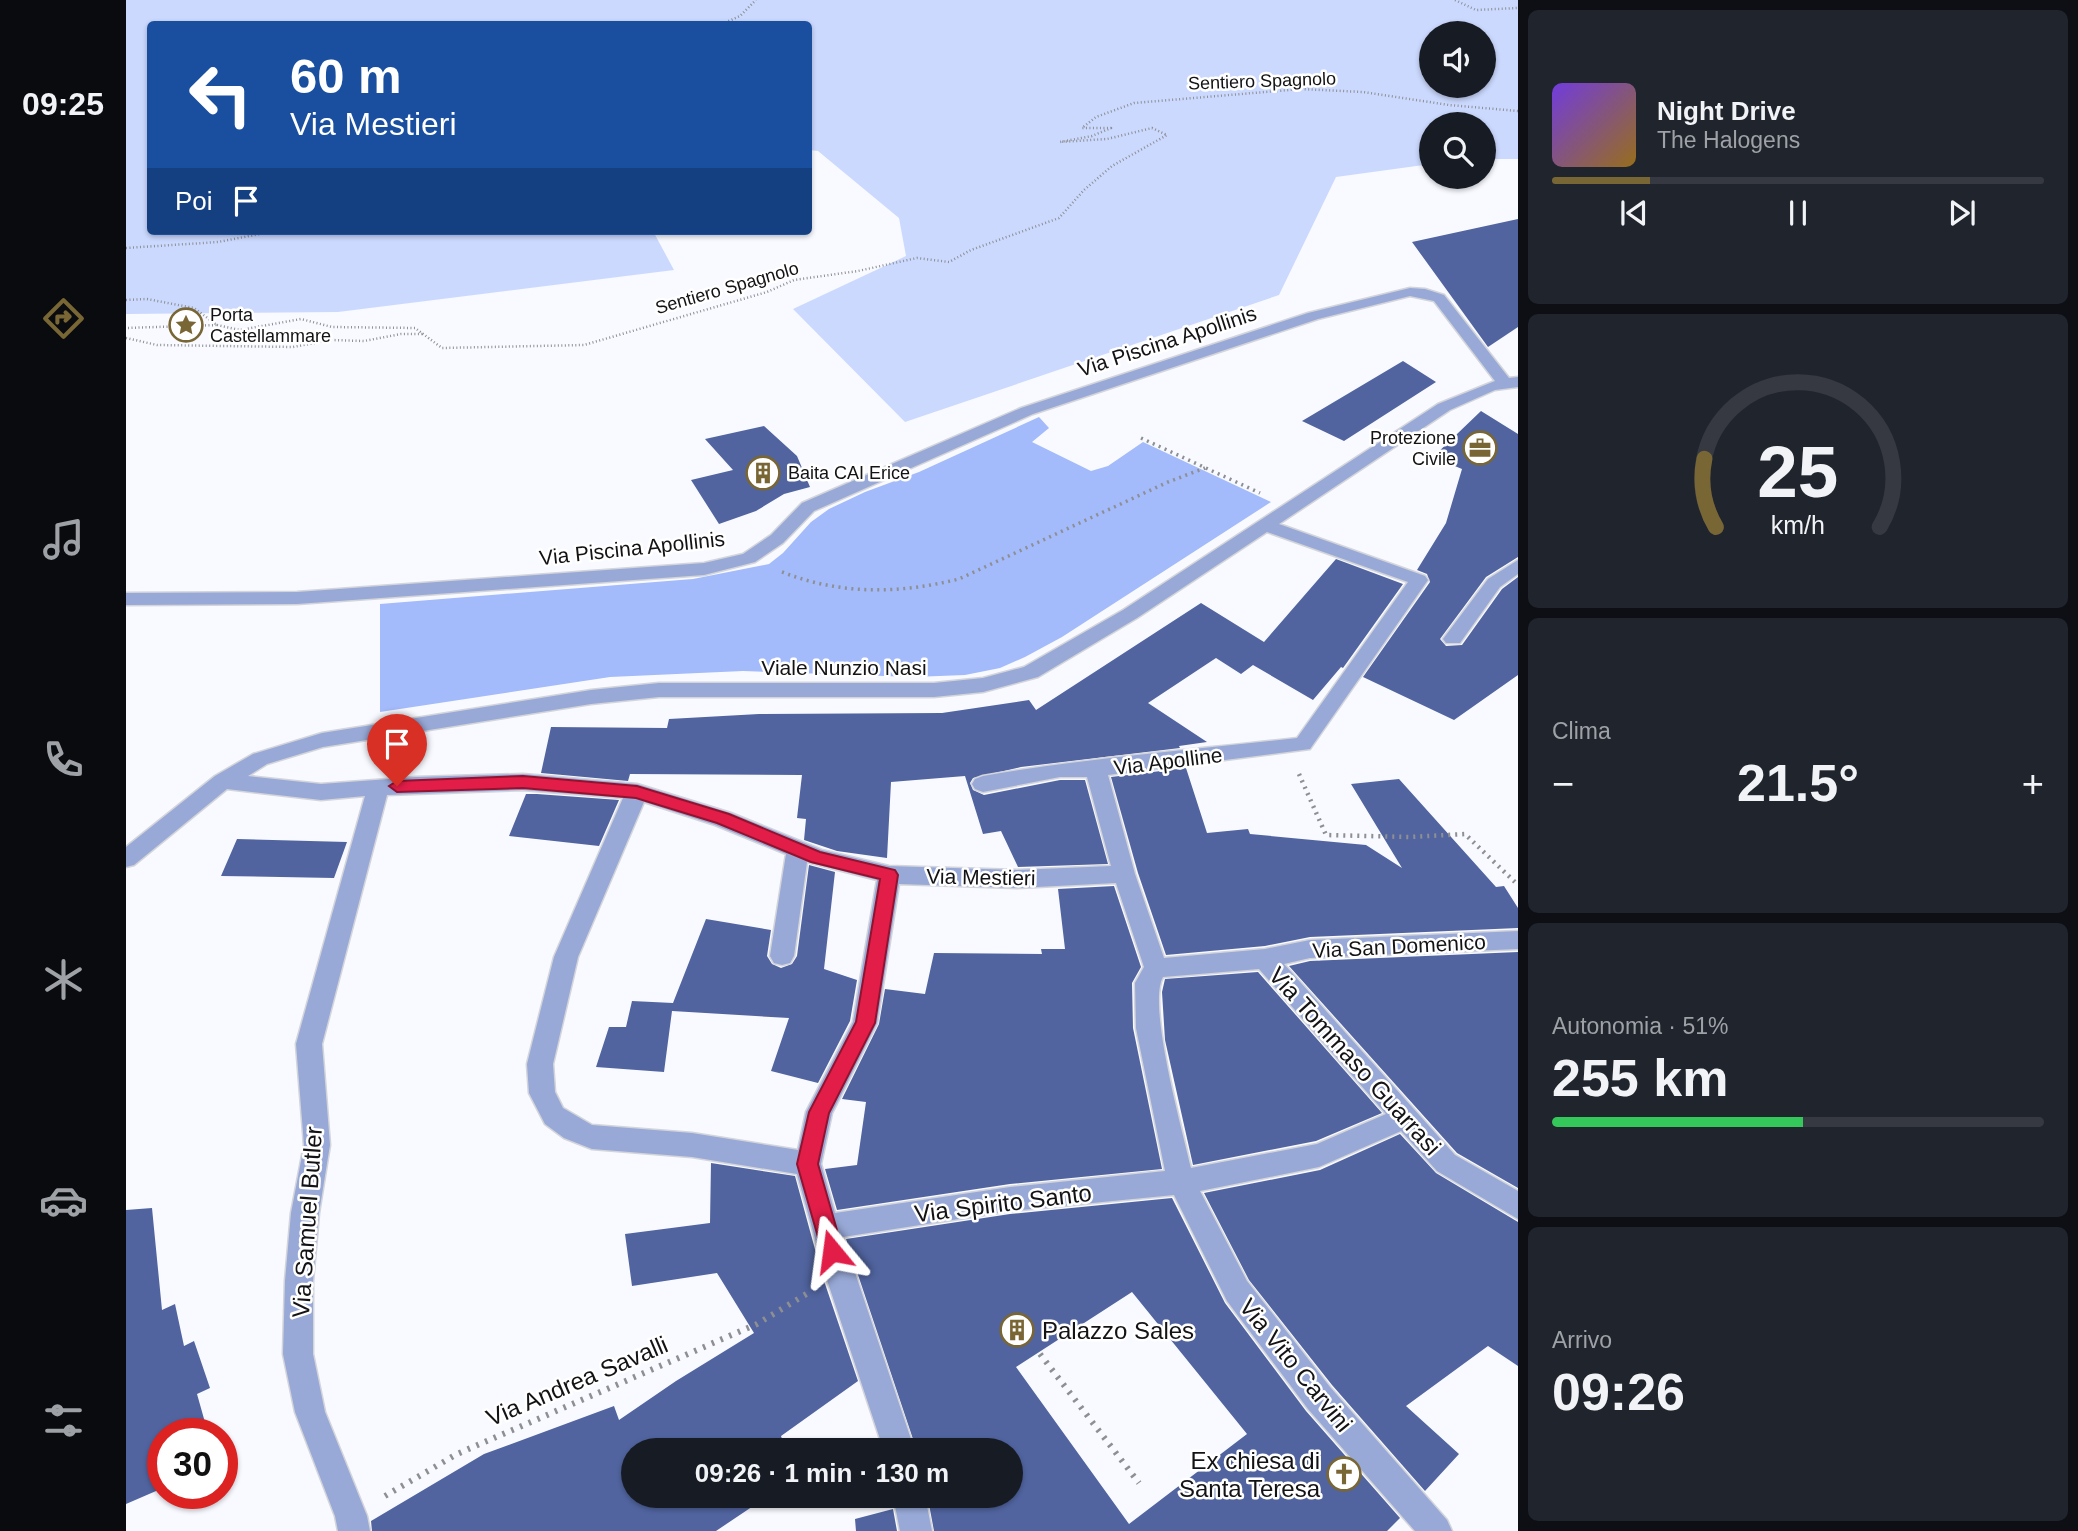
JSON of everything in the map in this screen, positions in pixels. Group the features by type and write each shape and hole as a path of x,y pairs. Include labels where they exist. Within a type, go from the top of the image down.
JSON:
{"street":[{"name":"Via Piscina Apollinis","path":"126,599 297,598 704,569 749,558 777,539 808,507 1027,411 1313,316 1410,292 1439,298 1511,382"},
{"name":"Viale Nunzio Nasi","path":"126,859 223,781 260,759 322,740 591,697 659,690 934,691 983,685 1031,672 1130,614 1444,407 1511,382"},
{"name":"Via Apolline","path":"1156,968 1124,874 1096,769 1303,744 1419,580 1265,525"},
{"path":"1453,639 1494,583 1518,566"},
{"path":"983,784 1060,770 1096,769"},
{"name":"Via Mestieri","path":"223,781 321,792 523,782 637,792 723,819 817,858 889,875 1017,879 1124,874"},
{"name":"Via Samuel Butler","path":"353,1524 310,1412 298,1354 299,1281 305,1213 317,1145 309,1044 378,788"},
{"path":"637,792 566,957 540,1063 542,1093 554,1116 573,1130 592,1137 692,1145 808,1164"},
{"path":"782,956 798,850"},
{"path":"889,875 865,1023 819,1112 808,1164 839,1274 896,1438"},
{"name":"Via San Domenico","path":"1156,968 1265,960 1310,949 1518,940"},
{"name":"Via Tommaso Guarrasi","path":"1265,960 1446,1163 1518,1206"},
{"path":"1156,968 1147,983 1148,1028 1181,1182"},
{"name":"Via Spirito Santo","path":"825,1227 1010,1199 1181,1182 1319,1155 1406,1117"},
{"name":"Via Vito Carvini","path":"1181,1182 1237,1291 1319,1398 1436,1531"},
{"path":"911,1508 916,1531"}],"path":[{"path":"729,21 740,16 756,0"},
{"path":"1455,0 1458,4 1478,9 1518,8"},
{"name":"Sentiero Spagnolo","path":"126,328 217,325 240,330 301,319 332,327 415,328 442,348 583,345 767,292 794,280 858,271 917,258 949,262 971,250 1059,218 1084,190 1112,166 1167,135 1152,128 1125,136 1082,143 1060,142 1092,136 1111,128 1082,128 1089,119 1117,108 1174,98 1239,96 1311,89 1380,93 1451,105 1518,111"},
{"path":"126,248 218,242 255,235"},
{"path":"126,300 147,299 194,308 217,325"},
{"path":"126,338 157,345 293,347 331,341 364,341 401,334 424,334"},
{"path":"1141,438 1290,507"},
{"path":"749,558 809,583 836,590 900,592 939,585 959,579 1168,482 1205,468"},
{"path":"1287,747 1326,835 1409,837 1465,834 1518,885"},
{"name":"Via Andrea Savalli","path":"353,1524 457,1454 757,1324 839,1274"},
{"path":"1040,1354 1139,1483"}],"shaded area":[{"path":"126,0 1518,0 1518,159 1496,159 1496,112 1419,112 1419,166 1336,177 1279,295 905,422 793,309 906,256 899,218 818,151 812,150 812,21 147,21 147,235 655,235 674,270 338,312 126,314"},
{"path":"1039,417 1049,428 1032,442 1091,471 1108,466 1143,442 1271,502 1062,637 1000,668 965,675 913,677 743,671 610,677 380,712 380,604 693,579 769,564 783,553 811,522 829,509 919,472"}],"building":[{"path":"1518,219 1518,327 1488,347 1412,242"},
{"path":"1403,361 1436,382 1344,441 1302,421"},
{"path":"1481,411 1518,434 1518,557 1486,577 1440,639 1446,646 1462,645 1502,589 1518,577 1518,675 1454,720 1363,677 1430,582 1427,574 1417,570 1446,523 1462,469 1433,457"},
{"name":"Baita CAI Erice","path":"764,426 797,456 810,487 784,494 756,511 719,524 691,480 733,470 705,439"},
{"path":"1336,559 1403,584 1343,668 1341,667 1313,700 1253,665 1241,674 1216,658 1148,703 1207,742 1179,746 1180,748 1021,767 973,778 970,783 973,790 984,795 1060,780 1085,780 1108,864 1018,867 1001,831 983,834 965,776 891,782 887,858 837,851 804,840 806,819 797,818 802,775 630,774 628,781 541,773 551,727 667,728 669,719 759,714 942,713 1029,700 1036,710 1201,603 1264,642"},
{"path":"1186,768 1207,833 1248,829 1250,834 1366,845 1402,868 1351,784 1399,779 1496,887 1504,886 1518,908 1518,928 1310,937 1265,946 1166,955 1138,873 1111,777"},
{"path":"526,794 619,800 599,846 509,836"},
{"path":"237,839 347,842 334,878 221,876"},
{"path":"809,865 835,872 824,969 857,980 850,1021 818,1083 771,1071 789,1018 672,1011 664,1072 596,1067 609,1027 626,1027 632,1001 673,1003 706,919 771,930 767,956 772,964 781,968 792,964 797,956"},
{"path":"1114,886 1141,967 1132,983 1133,1028 1162,1169 1010,1184 837,1210 825,1169 857,1165 866,1102 842,1099 879,1024 885,989 925,994 934,953 1042,954 1041,949 1065,949 1058,889"},
{"path":"1518,952 1518,1188 1457,1153 1289,966 1310,961"},
{"path":"1258,972 1382,1113 1316,1141 1193,1165 1165,1040 1162,992 1165,979"},
{"path":"1400,1134 1436,1173 1518,1222 1518,1366 1488,1346 1406,1406 1459,1454 1425,1491 1332,1385 1249,1280 1204,1193 1320,1170"},
{"path":"711,1163 795,1176 822,1275 858,1381 782,1438 621,1438 621,1508 750,1508 716,1531 372,1531 371,1521 484,1454 614,1406 619,1420 754,1333 717,1273 632,1286 625,1234 710,1223"},
{"path":"1172,1198 1225,1303 1306,1411 1400,1518 1387,1531 934,1531 930,1508 1023,1508 1023,1438 913,1438 846,1239 1010,1214","holes":["1132,1292 1247,1434 1129,1524 1016,1367"]},
{"path":"152,1208 162,1310 175,1304 184,1346 194,1341 210,1388 197,1394 204,1418 147,1418 147,1495 126,1504 126,1210"},
{"path":"893,1509 897,1531 856,1531 855,1519"}],"place":[{"name":"Porta Castellammare","path":"186,325"},
{"name":"Protezione Civile","path":"1480,448"},
{"name":"Baita CAI Erice","path":"763,473"},
{"name":"Palazzo Sales","path":"1017,1330"},
{"name":"Ex chiesa di Santa Teresa","path":"1344,1474"}],"route":[{"path":"397,786 523,782 637,792 723,819 817,858 889,875 865,1023 819,1112 808,1164 832,1251"}]}
